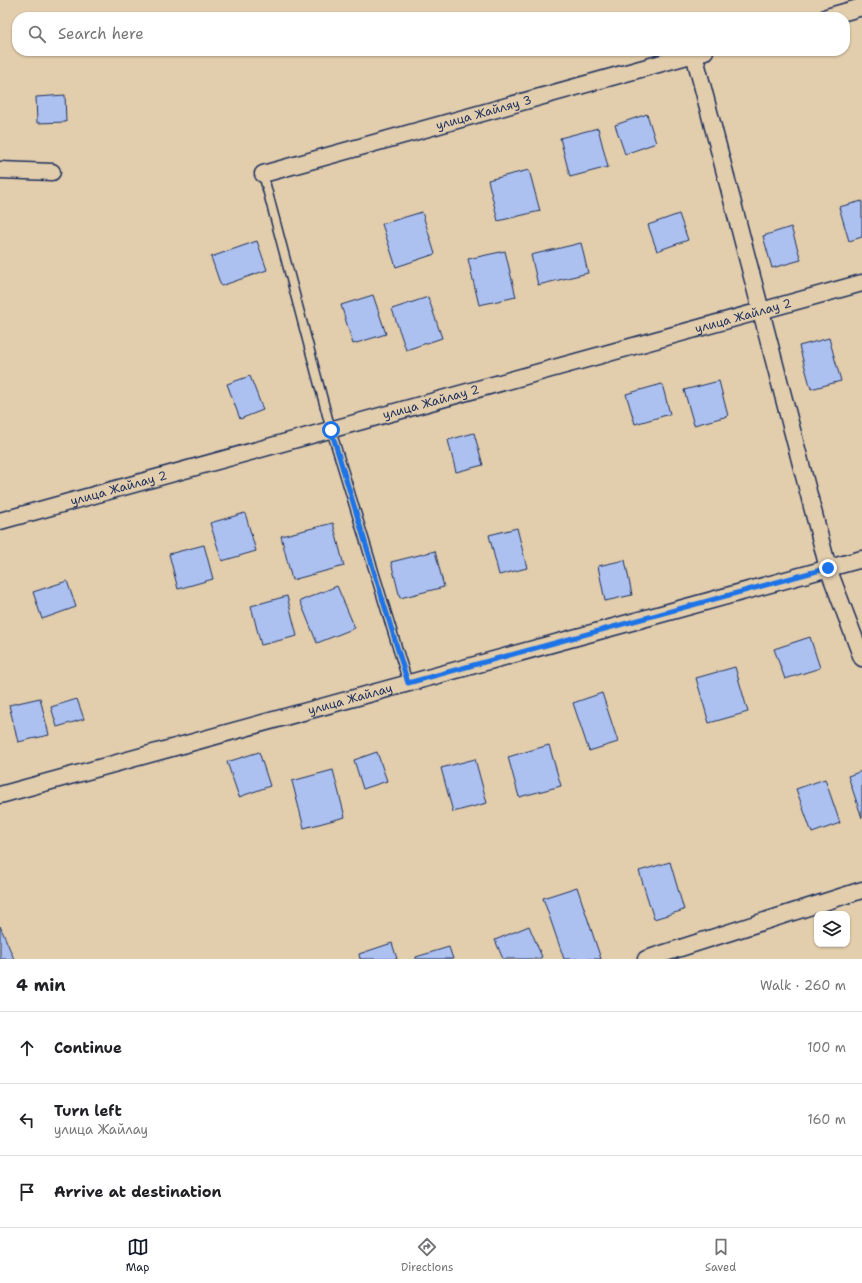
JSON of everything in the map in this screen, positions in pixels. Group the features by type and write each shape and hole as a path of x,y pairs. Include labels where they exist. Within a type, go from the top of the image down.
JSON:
{"street":[{"path":"844,12 862,7"},
{"name":"улица Жайляу 3","path":"263,174 685,56"},
{"path":"700,56 761,311 828,568 862,658"},
{"path":"0,170 52,172"},
{"name":"улица Жайлау 2","path":"0,521 862,283"},
{"name":"улица Жайлау","path":"0,795 862,559"},
{"path":"646,959 862,890"}],"lane":[{"path":"263,174 331,430 408,683"}],"building":[{"path":"65,95 66,122 37,123 36,97"},
{"path":"647,114 656,143 625,154 615,125"},
{"path":"598,128 608,167 570,177 560,138"},
{"path":"529,170 540,211 498,221 488,180"},
{"path":"862,201 862,237 849,241 839,207"},
{"path":"422,212 435,254 396,267 382,224"},
{"path":"679,214 688,240 657,251 648,225"},
{"path":"791,227 801,260 772,268 763,236"},
{"path":"257,241 267,270 221,286 211,257"},
{"path":"581,243 588,273 538,285 531,255"},
{"path":"505,251 516,297 479,305 468,259"},
{"path":"373,295 386,334 353,344 341,305"},
{"path":"428,297 442,338 406,350 392,309"},
{"path":"829,338 841,381 811,389 799,346"},
{"path":"250,376 263,410 240,419 227,384"},
{"path":"719,381 728,416 694,425 684,390"},
{"path":"662,384 670,414 635,424 626,394"},
{"path":"474,433 483,465 456,472 448,440"},
{"path":"245,513 256,551 222,561 210,523"},
{"path":"333,523 344,566 292,580 281,536"},
{"path":"517,528 527,568 499,575 489,535"},
{"path":"204,545 213,579 178,589 169,554"},
{"path":"435,551 444,587 400,598 391,562"},
{"path":"625,560 632,595 605,601 598,566"},
{"path":"67,581 76,607 42,619 33,592"},
{"path":"337,586 355,628 317,643 300,601"},
{"path":"287,596 297,636 261,645 251,606"},
{"path":"810,637 820,668 785,679 774,649"},
{"path":"735,667 748,712 709,723 696,678"},
{"path":"602,693 618,742 589,751 573,703"},
{"path":"40,698 49,735 18,742 9,705"},
{"path":"77,699 84,719 57,727 51,707"},
{"path":"549,745 561,786 519,797 508,757"},
{"path":"259,752 270,786 239,797 227,762"},
{"path":"377,752 387,781 363,789 354,760"},
{"path":"475,759 487,803 453,812 441,768"},
{"path":"333,770 345,817 304,828 292,781"},
{"path":"862,771 862,818 848,776"},
{"path":"825,779 840,823 812,833 796,789"},
{"path":"670,862 684,910 654,919 639,871"},
{"path":"577,887 601,959 564,959 543,898"},
{"path":"0,926 14,959 0,959"},
{"path":"529,926 542,957 538,959 503,959 495,940"},
{"path":"392,943 397,959 360,959 359,954"},
{"path":"449,947 453,959 416,959 416,957"}],"route":[{"path":"331,430 408,683 828,568"}]}
